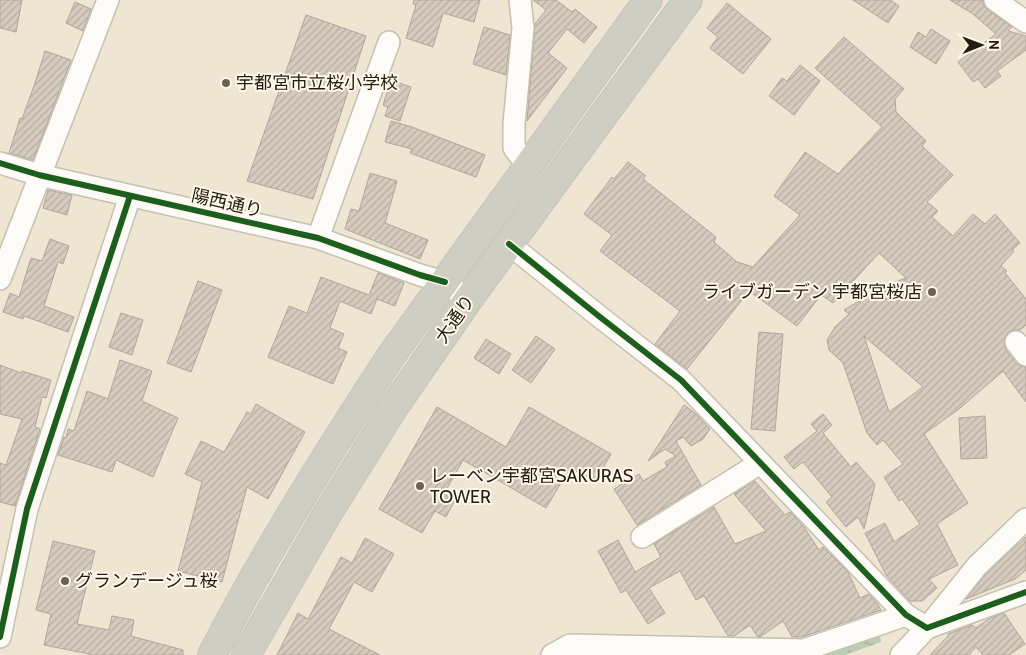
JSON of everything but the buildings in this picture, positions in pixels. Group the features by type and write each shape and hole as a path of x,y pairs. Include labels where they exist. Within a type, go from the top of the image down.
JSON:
{"highway":[{"name":"大通り","path":"212,655 311,481 360,402 527,165 648,0"},
{"name":"大通り","path":"246,655 326,516 382,426 468,300 688,0"}],"street":[{"path":"0,279 108,0"},
{"path":"520,0 524,28 514,124 514,148 527,165"},
{"path":"995,0 1026,22"},
{"path":"318,238 389,42"},
{"name":"陽西通り","path":"0,163 39,175 318,238 420,275 445,282 468,300"},
{"path":"0,637 27,509 130,196"},
{"path":"509,244 600,318 681,380 906,615 927,628"},
{"path":"642,537 760,463"},
{"path":"901,655 927,628 977,566 1026,519"},
{"path":"927,628 1026,592"},
{"path":"552,655 570,645 617,650 804,650 906,615"}],"water":[{"path":"880,636 881,642 845,655 826,655"}],"cycle path":[{"path":"0,163 39,175 318,238 420,275 445,282"},
{"path":"0,637 27,509 130,196"},
{"path":"509,244 681,380 906,615 927,628 1026,592"}],"place":[{"name":"宇都宮市立桜小学校","path":"226,83"},
{"name":"ライブガーデン 宇都宮桜店","path":"932,292"},
{"name":"レーベン宇都宮SAKURAS TOWER","path":"420,486"},
{"name":"グランデージュ桜","path":"65,581"}]}
